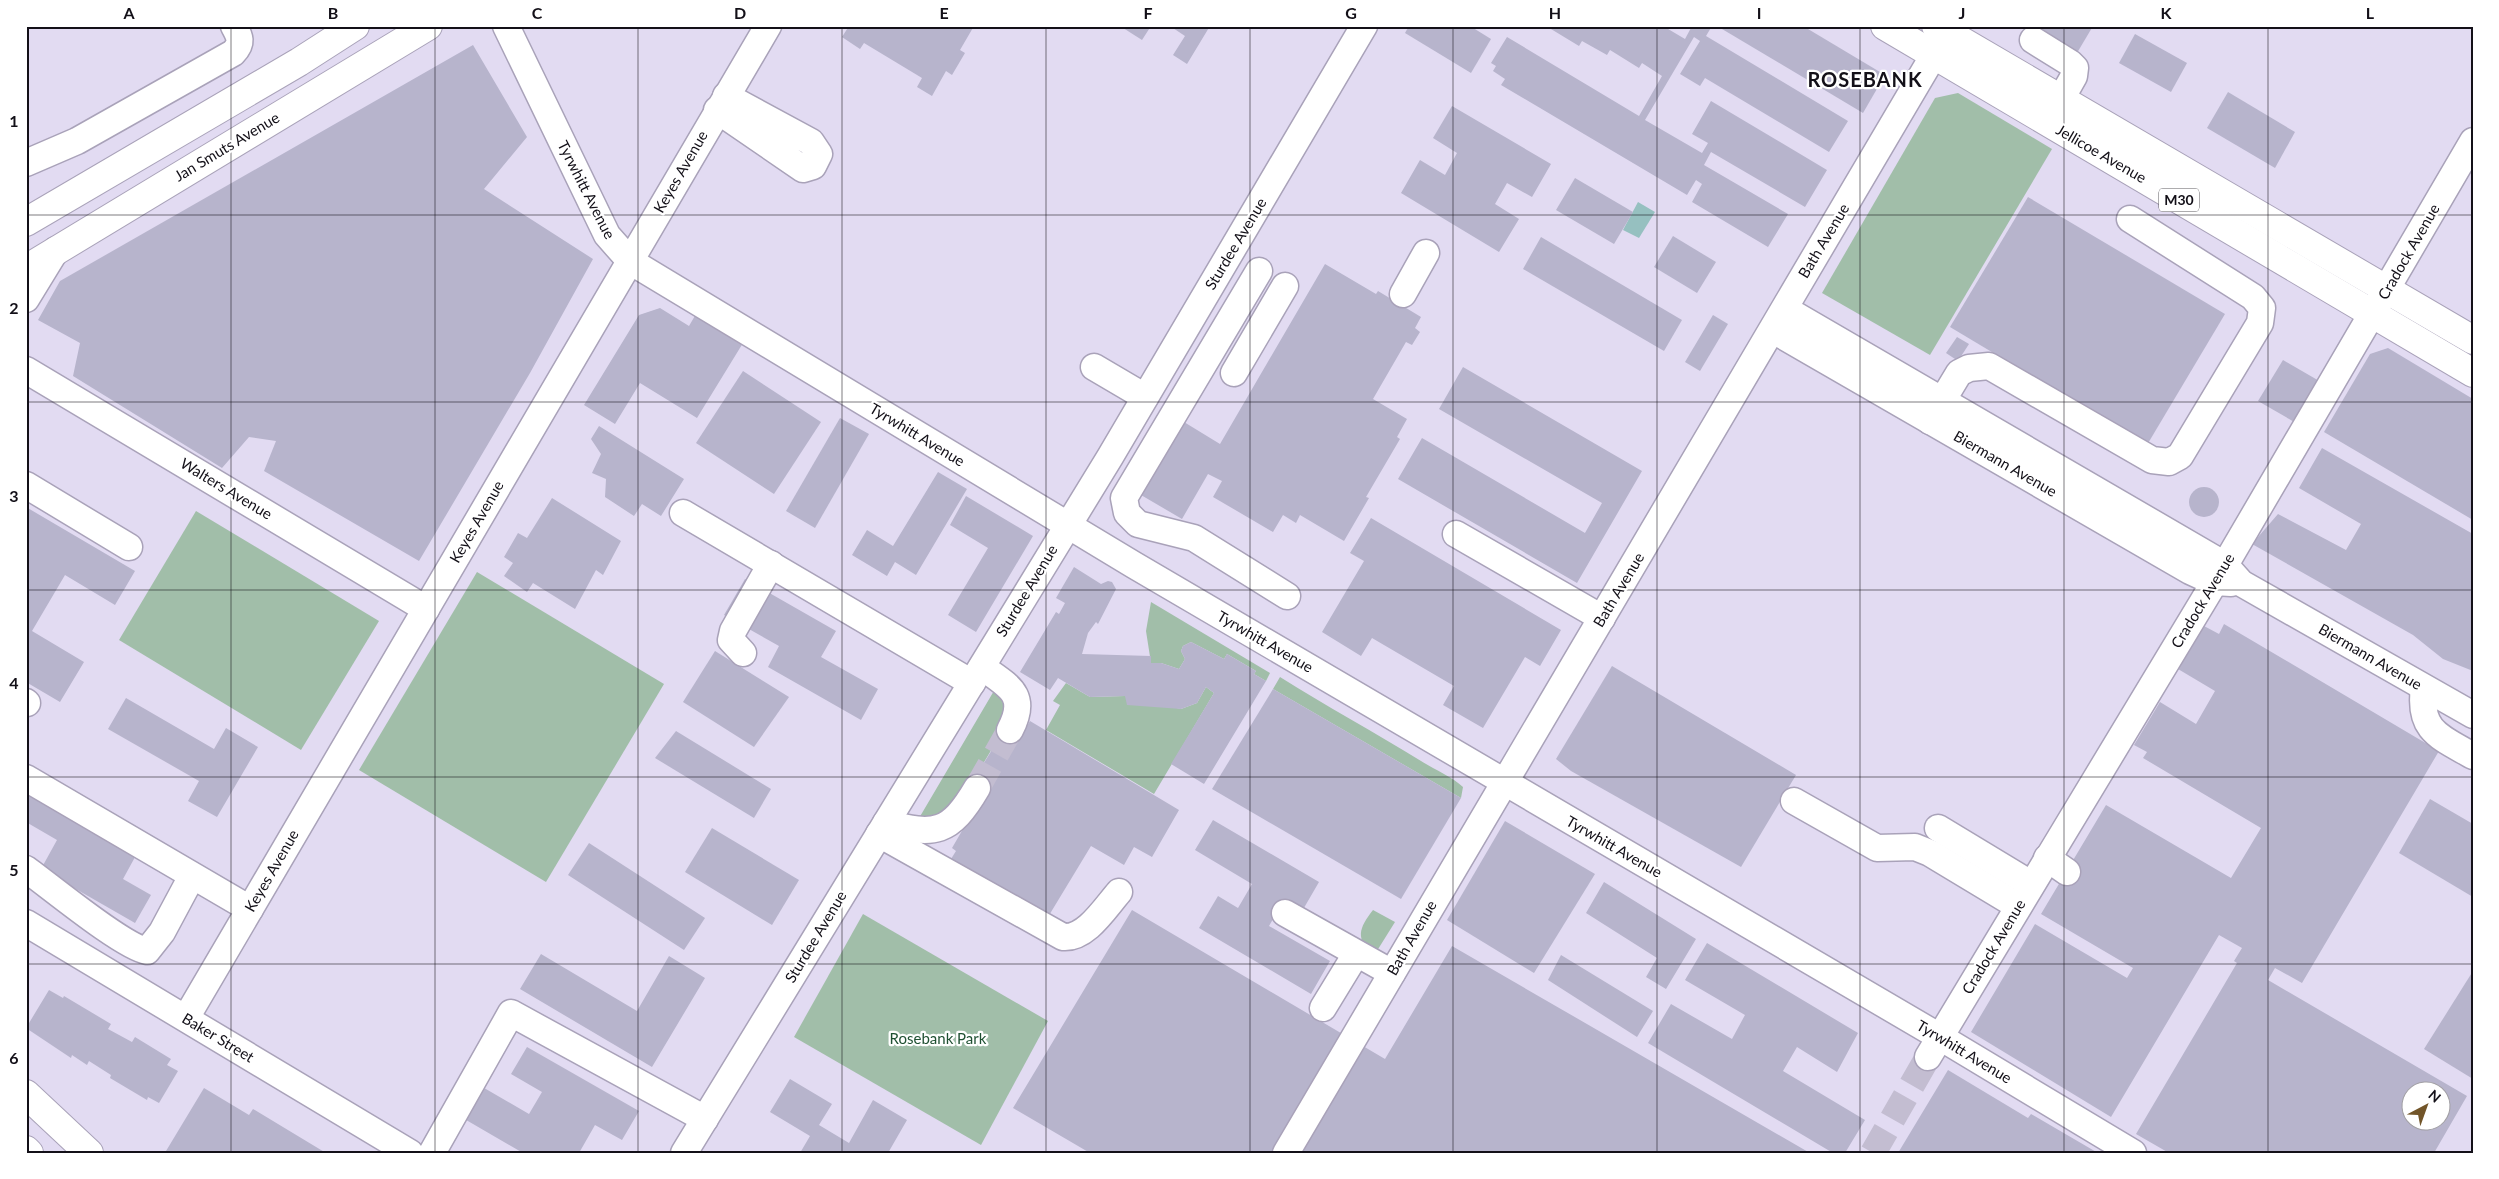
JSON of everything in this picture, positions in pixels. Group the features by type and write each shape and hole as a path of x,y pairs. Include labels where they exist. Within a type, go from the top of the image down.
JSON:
{"main road":[{"path":"26,222 299,62 355,26"},
{"name":"Jan Smuts Avenue","path":"26,269 428,26"},
{"name":"Jellicoe Avenue","path":"1885,26 2473,373"},
{"name":"Jellicoe Avenue","path":"1944,29 2060,99 2473,340"},
{"path":"26,1094 89,1153"}],"street":[{"path":"26,163 77,140 233,53 239,47 240,37 234,26"},
{"name":"Tyrwhitt Avenue","path":"506,26 606,235 630,261 1068,526 1504,783 1934,1047 2133,1153"},
{"name":"Keyes Avenue","path":"186,1018 768,26"},
{"name":"Sturdee Avenue","path":"691,1150 705,1119 1068,526 1364,26"},
{"name":"Bath Avenue","path":"1286,1153 1779,320 1933,56 1944,29"},
{"path":"2033,40 2075,68 2074,76 2060,99"},
{"name":"Cradock Avenue","path":"1934,1047 2031,884 2057,865 2227,577 2387,289 2473,141"},
{"path":"1935,411 1959,373 1969,368 1989,366 2152,460 2169,462 2180,456 2260,323 2262,308 2253,297 2130,219"},
{"path":"26,299 56,250"},
{"path":"1230,254 1291,290 1234,373"},
{"path":"1403,294 1426,254"},
{"path":"1259,272 1124,498 1127,513 1138,524 1194,538 1286,596"},
{"name":"Biermann Avenue","path":"1779,320 2013,457 2473,715"},
{"path":"1094,367 1145,396"},
{"name":"Walters Avenue","path":"26,370 426,609"},
{"path":"26,485 129,547"},
{"path":"683,513 771,564 977,675 1010,689 1017,698 1019,707 1017,717 1010,730"},
{"path":"1456,534 1602,618"},
{"path":"743,653 731,640 733,631 771,564"},
{"path":"2424,688 2423,710 2430,727 2438,736 2473,756"},
{"path":"26,778 250,909"},
{"path":"883,828 916,831 944,826 960,812 977,788"},
{"path":"1794,801 1877,848 1915,847 1930,853 2018,906"},
{"path":"883,828 1063,937 1069,938 1084,930 1119,892"},
{"path":"1938,828 2031,884"},
{"path":"26,869 116,935 135,947 147,951 162,932 192,876"},
{"path":"1285,913 1392,973"},
{"name":"Baker Street","path":"26,923 410,1153"},
{"path":"1323,1008 1356,954"},
{"path":"432,1153 511,1013 705,1119"}],"green space":[{"path":"1958,93 2052,149 1930,355 1822,293 1935,98"},
{"path":"196,511 379,621 301,750 119,640"},
{"path":"477,572 664,684 546,882 359,770"},
{"path":"1151,602 1270,673 1266,681 1254,674 1256,671 1227,654 1224,659 1191,642 1183,646 1181,651 1185,659 1179,669 1161,663 1151,663 1146,631"},
{"path":"1280,677 1453,780 1463,787 1461,798 1273,689"},
{"path":"1066,683 1090,697 1125,696 1181,709 1197,703 1206,687 1214,693 1154,794 1046,730 1060,705 1053,701"},
{"path":"998,684 1010,689 1005,727 971,784 970,799 915,825"},
{"path":"1373,910 1395,922 1375,954 1368,949 1361,939 1364,922"},
{"name":"Rosebank Park","path":"863,914 1048,1021 981,1145 794,1037"}],"shaded area":[{"path":"1638,202 1655,212 1639,238 1623,230"}],"building":[{"path":"849,26 974,26 960,50 965,53 952,75 946,71 932,96 917,87 922,78 864,43 860,49 842,37"},
{"path":"1120,26 1151,26 1142,40"},
{"path":"1170,26 1210,26 1187,64 1173,55 1185,36"},
{"path":"1409,26 1470,26 1491,39 1471,73 1405,33"},
{"path":"1546,26 1663,26 1685,39 1692,26 1712,26 1706,36 1848,121 1829,152 1705,78 1700,86 1680,74 1700,41 1694,37 1645,120 1702,153 1708,143 1692,134 1711,101 1827,170 1805,207 1711,152 1704,165 1788,214 1768,247 1692,202 1702,184 1696,180 1687,195 1501,85 1505,79 1493,71 1496,66 1491,63 1507,37 1639,116 1662,76 1642,63 1639,68 1610,50 1607,55 1582,41 1579,46"},
{"path":"1717,26 1803,26 1885,75 1863,113"},
{"path":"2021,26 2093,26 2074,58"},
{"path":"2135,34 2187,63 2171,92 2119,63"},
{"path":"473,45 527,137 484,189 593,259 530,373 419,561 264,471 276,441 249,437 222,468 73,376 80,343 38,320 60,281"},
{"path":"2228,92 2295,132 2275,168 2207,128"},
{"path":"1452,106 1551,164 1532,197 1507,183 1495,204 1519,219 1499,252 1401,193 1420,160 1445,175 1457,153 1433,138"},
{"path":"1575,178 1633,212 1614,244 1556,210"},
{"path":"2028,197 2225,314 2147,445 1950,327"},
{"path":"1673,236 1716,262 1697,293 1654,267"},
{"path":"1541,237 1682,320 1664,351 1523,269"},
{"path":"1325,264 1376,294 1378,291 1421,317 1415,328 1420,332 1412,345 1406,342 1373,399 1407,419 1397,437 1400,439 1366,497 1369,498 1344,541 1300,515 1296,523 1283,515 1273,532 1213,497 1222,481 1208,474 1182,519 1141,495 1184,422 1220,444"},
{"path":"660,308 689,326 696,314 743,343 697,418 640,383 615,424 584,405 639,315"},
{"path":"1713,315 1728,324 1700,371 1685,362"},
{"path":"1957,337 1969,344 1958,361 1946,353"},
{"path":"2388,348 2473,399 2473,520 2324,432 2370,354"},
{"path":"2283,360 2321,382 2296,423 2258,401"},
{"path":"1463,367 1642,471 1577,583 1398,479 1422,438 1585,533 1602,503 1439,409"},
{"path":"743,371 821,422 774,494 696,443"},
{"path":"840,418 869,434 815,528 786,511"},
{"path":"599,426 684,479 661,516 642,504 634,516 605,497 606,479 592,473 601,454 591,439"},
{"path":"2322,448 2473,534 2473,671 2443,659 2413,635 2252,544 2278,514 2346,550 2361,524 2299,488"},
{"path":"938,472 967,489 916,575 895,562 887,576 852,555 867,530 893,546"},
{"path":"2204,487 2215,491 2219,502 2215,513 2204,517 2193,513 2189,502 2193,491"},
{"path":"966,496 1033,536 976,632 948,615 988,548 950,525"},
{"path":"552,498 621,541 603,575 596,570 575,609 533,583 527,592 504,576 513,563 504,557 518,533 527,538"},
{"path":"26,507 135,571 115,605 65,575 32,631 84,662 60,702 26,682"},
{"path":"1371,518 1561,630 1540,666 1525,657 1483,728 1443,705 1454,686 1372,638 1361,656 1322,632 1364,561 1350,553"},
{"path":"1074,567 1101,584 1108,581 1112,582 1116,589 1098,624 1096,622 1088,633 1082,654 1151,656 1151,663 1161,663 1179,669 1185,659 1181,651 1183,646 1191,642 1224,659 1227,654 1256,671 1254,674 1266,681 1204,784 1171,764 1214,693 1206,687 1197,703 1181,709 1127,705 1125,696 1090,697 1058,678 1050,690 1020,672 1056,612 1059,614 1065,603 1056,598"},
{"path":"745,579 836,631 821,657 878,689 861,720 768,667 779,646 724,615"},
{"path":"2224,624 2439,751 2302,983 2275,968 2268,980 2443,1082 2402,1082 2402,1132 2446,1132 2434,1153 2169,1153 2136,1134 2237,963 2234,961 2242,948 2219,935 2111,1117 1971,1032 2035,924 2127,978 2133,968 2041,914 2106,805 2231,878 2261,828 2143,758 2147,752 2134,745 2160,702 2196,724 2215,691 2178,669 2204,626 2219,634"},
{"path":"715,651 789,697 754,747 683,702"},
{"path":"1612,666 1796,775 1741,867 1571,771 1556,759"},
{"path":"1273,689 1461,798 1401,899 1212,789"},
{"path":"126,698 214,749 226,728 258,747 217,817 188,801 199,781 108,729"},
{"path":"1030,721 1179,810 1152,857 1134,847 1124,865 1091,846 1048,917 951,859 956,851 952,848 984,793 971,784 1006,727 1021,736"},
{"path":"676,731 771,789 754,818 655,758"},
{"path":"26,784 140,848 123,879 151,895 135,923 41,869 57,840 26,822"},
{"path":"2430,799 2473,824 2473,897 2399,853"},
{"path":"1213,820 1319,882 1301,913 1283,902 1269,926 1330,961 1311,994 1199,928 1218,896 1238,908 1252,884 1195,850"},
{"path":"1505,821 1595,874 1534,973 1447,920"},
{"path":"712,828 799,880 772,925 685,872"},
{"path":"589,843 705,918 684,950 568,875"},
{"path":"1604,882 1696,939 1666,989 1646,977 1657,958 1586,913"},
{"path":"1132,910 1385,1059 1452,946 1810,1153 1090,1153 1013,1108"},
{"path":"1707,943 1858,1033 1837,1072 1797,1047 1783,1071 1865,1120 1845,1153 1833,1153 1648,1043 1671,1004 1732,1039 1745,1015 1685,980"},
{"path":"541,954 637,1011 669,956 705,978 652,1067 520,989"},
{"path":"1561,955 1653,1011 1637,1037 1548,980"},
{"path":"2473,971 2473,1079 2424,1049"},
{"path":"49,990 63,998 64,996 111,1024 108,1029 132,1042 135,1037 171,1059 167,1065 178,1071 159,1103 148,1097 147,1100 110,1078 111,1075 89,1061 87,1065 72,1055 71,1058 26,1028"},
{"path":"527,1047 639,1111 622,1140 595,1125 579,1153 523,1153 461,1117 479,1085 529,1114 542,1092 511,1074"},
{"path":"1948,1070 2028,1118 2031,1114 2098,1153 1898,1153"},
{"path":"790,1079 832,1104 819,1125 849,1143 873,1100 907,1120 888,1153 800,1153 810,1136 770,1112"},
{"path":"2452,1087 2467,1096 2452,1122"},
{"path":"204,1088 249,1115 253,1109 326,1153 169,1153 166,1151"}],"tunnel":[{"path":"977,788 1010,730"},
{"path":"1873,1153 1928,1057"}],"district":[{"name":"ROSEBANK","path":"1865,80"}]}
